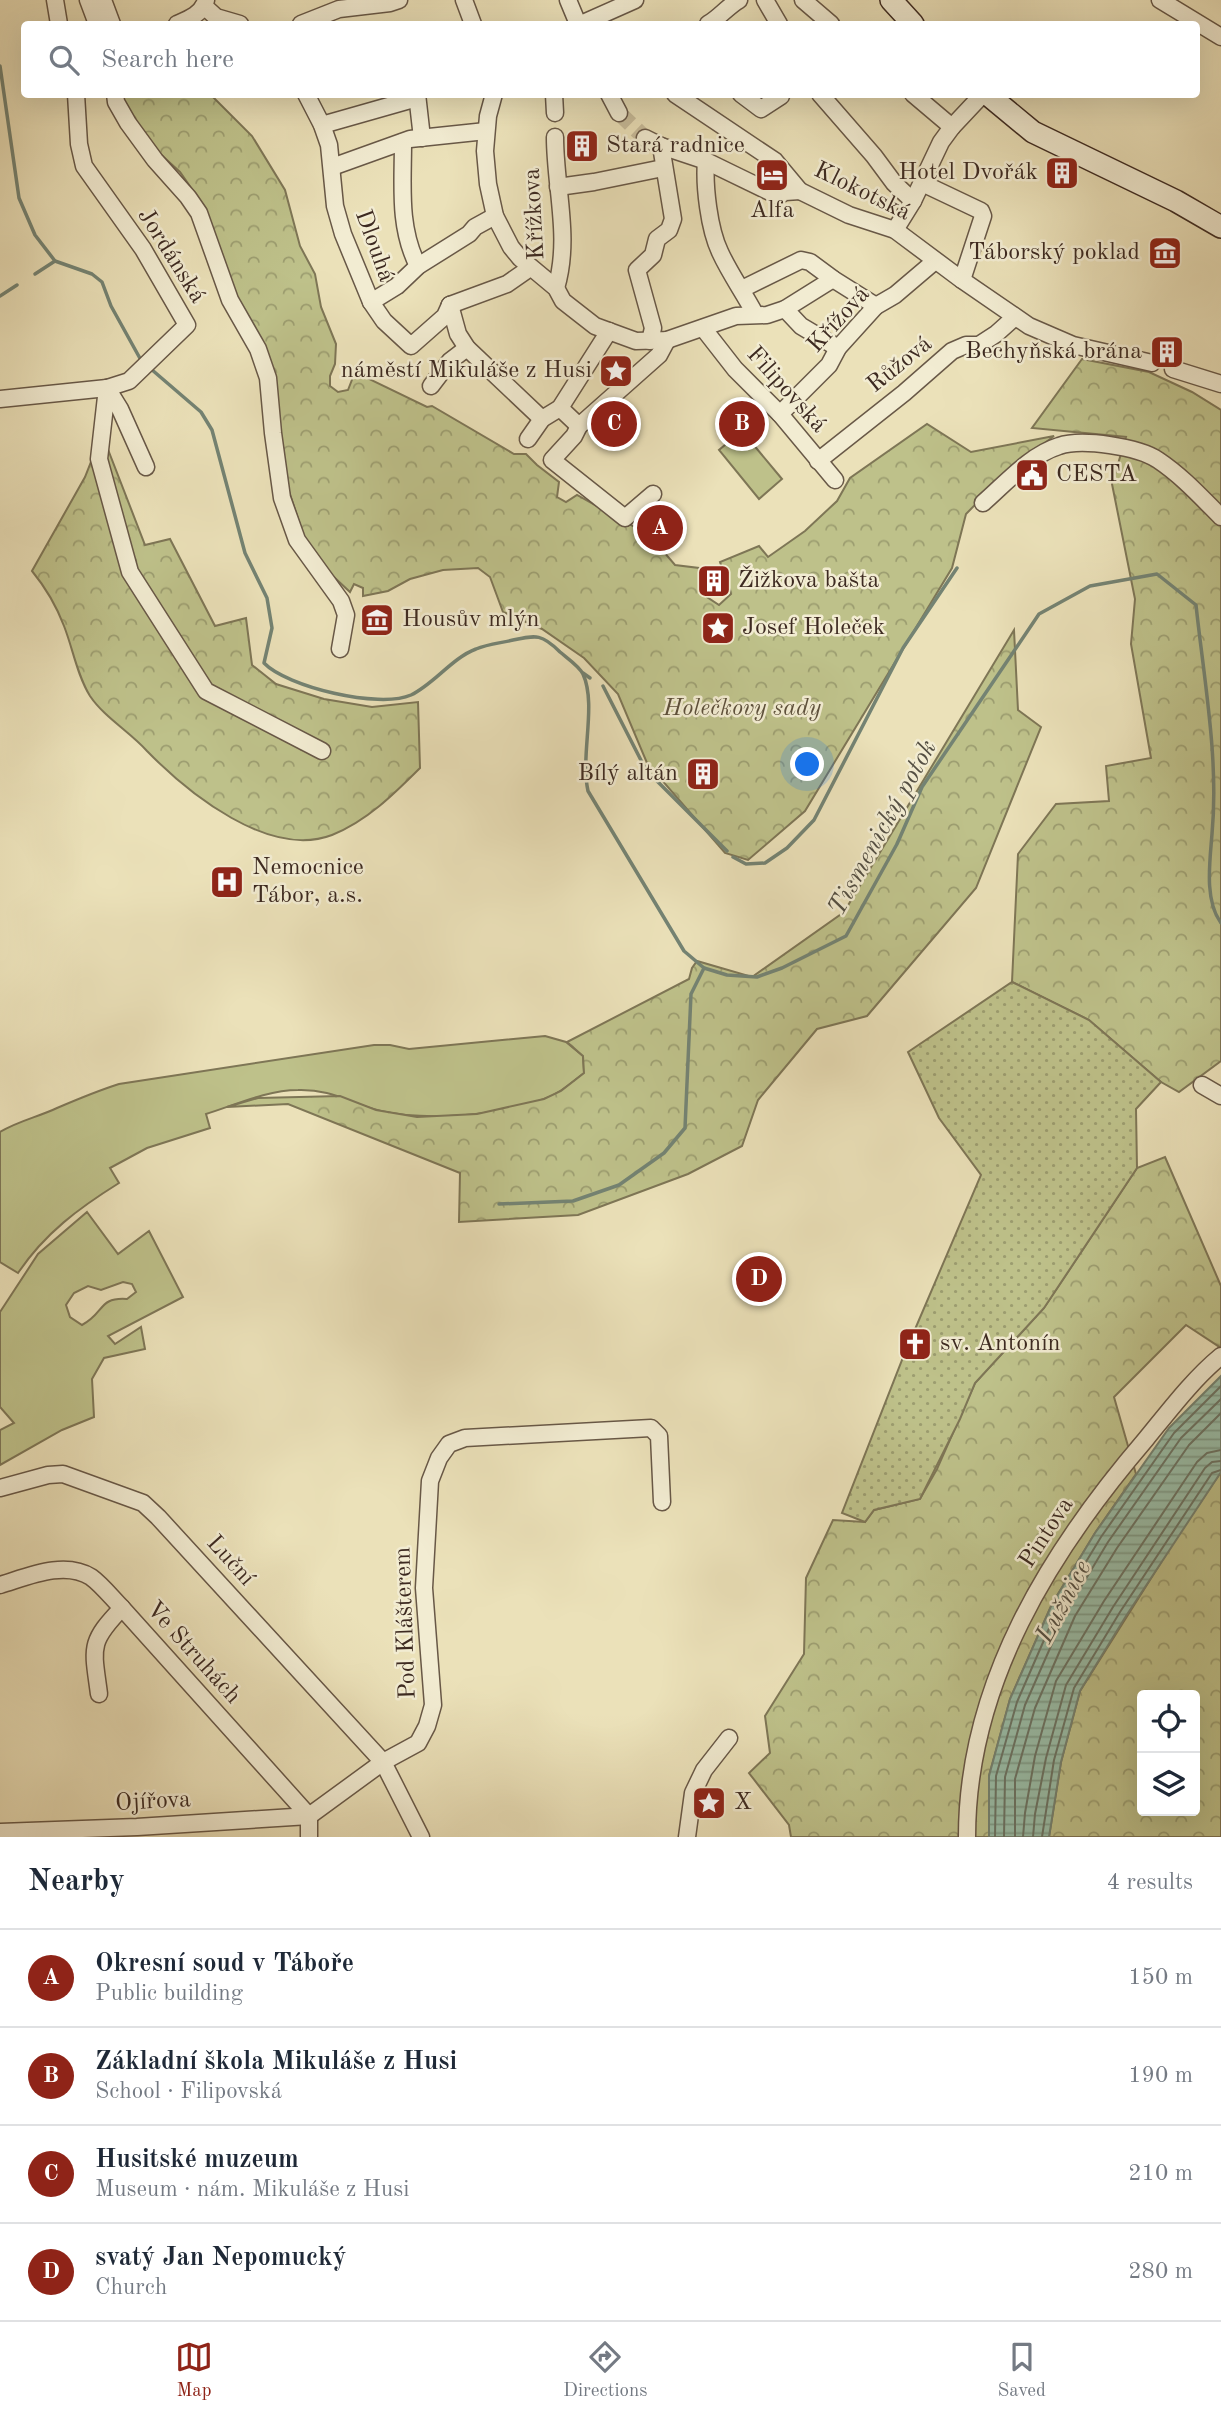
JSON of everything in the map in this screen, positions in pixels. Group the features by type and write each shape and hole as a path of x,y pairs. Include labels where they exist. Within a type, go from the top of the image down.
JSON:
{"main road":[{"path":"891,0 910,21"},
{"path":"990,98 1034,132 1175,201 1221,227"}],"street":[{"path":"55,0 58,21"},
{"path":"88,0 96,21"},
{"path":"103,0 111,21"},
{"path":"307,21 337,5 390,3 399,0"},
{"path":"464,0 472,21"},
{"path":"568,0 578,21"},
{"path":"587,21 635,0"},
{"path":"713,0 715,20"},
{"path":"715,20 739,0"},
{"path":"765,0 777,21"},
{"path":"803,0 828,21"},
{"path":"1160,0 1195,21"},
{"path":"184,21 195,16 205,3 216,17 227,21"},
{"path":"1200,24 1221,37"},
{"name":"Jordánská","path":"0,399 107,388 129,381 187,325 144,249 84,166 79,144 76,98"},
{"path":"116,98 122,116 199,214 230,300 258,349 268,378 282,498 297,540 341,601 346,615 340,649"},
{"name":"Dlouhá","path":"308,98 329,145 335,206 343,233 371,302 384,321 411,346 445,316 450,305"},
{"path":"321,125 410,98"},
{"path":"417,98 422,138"},
{"path":"493,98 485,151 495,216 511,247 530,268 556,288 563,301 602,329 636,341 659,341 736,316 767,315 785,309 833,279"},
{"path":"554,98 555,113"},
{"path":"611,98 619,113"},
{"name":"Klokotská","path":"681,98 775,162 800,191 849,215 895,230 1014,317 1047,336 1073,345 1152,363"},
{"path":"746,98 761,109 778,98"},
{"path":"823,98 894,183 913,201"},
{"path":"918,98 952,127"},
{"path":"895,230 913,201 941,142 981,98"},
{"path":"332,167 403,142 486,131"},
{"name":"Křížkova","path":"555,137 563,254 556,288"},
{"path":"645,138 706,161 778,196 785,192 800,191"},
{"path":"403,142 403,214 410,250 418,266"},
{"path":"653,494 625,518 552,460 574,436 579,426 659,355 659,341 637,271 653,255 657,239 669,230 673,219 661,146"},
{"path":"706,161 705,180 713,237 755,314"},
{"path":"558,187 663,168"},
{"path":"922,183 981,211 983,216 962,280"},
{"path":"371,302 397,286 418,266 495,216"},
{"path":"742,289 801,260 810,262 876,306"},
{"name":"Křížová","path":"780,414 829,365 838,348 876,306 895,295 935,261"},
{"path":"530,268 507,284 450,305 458,334 467,348 542,419"},
{"path":"785,309 801,326 838,348"},
{"name":"Růžová","path":"818,461 953,351 966,345 979,345 1014,317"},
{"path":"528,439 542,419 560,408 602,329"},
{"name":"Filipovská","path":"699,329 780,414 835,480"},
{"path":"431,386 450,360 467,348"},
{"path":"1173,369 1221,384"},
{"path":"107,388 120,409 146,467"},
{"path":"107,388 99,459 130,572 206,691 322,751"},
{"path":"560,408 579,426"},
{"path":"983,503 1024,466 1059,446 1077,442 1109,444 1155,458 1192,486 1221,517"},
{"path":"1202,1085 1221,1096"},
{"name":"Pintova","path":"967,1837 968,1798 973,1768 983,1716 996,1672 1047,1573 1102,1490 1221,1356"},
{"name":"Pod Klášterem","path":"309,1816 383,1762 418,1743 428,1726 433,1705 424,1588 430,1481 439,1458 449,1444 465,1438 651,1428 659,1436 662,1502"},
{"name":"Luční","path":"0,1488 48,1475 63,1474 143,1503 383,1762 421,1837"},
{"name":"Ve Struhách","path":"0,1585 38,1573 68,1569 90,1577 122,1608 309,1816"},
{"path":"99,1694 94,1656 97,1637 122,1608"},
{"path":"687,1837 693,1793 704,1770 729,1738"},
{"path":"309,1816 309,1837"},
{"name":"Ojířova","path":"0,1832 138,1832 309,1816"}],"green space":[{"name":"Holečkovy sady","path":"124,98 214,98 252,136 285,190 300,246 315,274 321,307 336,344 330,386 338,392 348,390 355,372 427,407 432,406 514,454 526,454 559,482 557,497 566,502 577,495 638,529 654,548 658,545 675,565 699,568 707,597 719,605 731,594 720,562 759,546 768,557 805,531 837,501 850,478 927,424 971,452 1054,436 1009,470 966,514 952,568 805,811 748,860 725,853 647,763 618,694 584,658 542,629 503,612 490,577 478,568 443,570 410,579 388,591 363,596 363,588 354,584 350,592 320,564 304,537 287,485 274,376 237,298 205,208 180,172 147,142 124,104"},
{"path":"1082,359 1149,372 1192,392 1221,410 1221,1061 1179,1092 1161,1082 1089,1020 1012,982 1018,854 1056,804 1109,801 1106,766 1151,758 1131,644 1135,599 1112,484 1126,437 1032,428"},
{"path":"742,431 782,479 759,499 719,450"},
{"path":"102,434 145,545 170,539 215,626 246,618 252,665 276,684 324,699 372,707 418,702 420,768 368,815 332,835 308,840 282,838 257,830 231,818 184,785 102,711 90,696 58,611 32,571 85,477"},
{"path":"1014,630 1018,710 1041,727 976,888 867,1016 817,1029 758,1100 742,1146 688,1174 578,1215 459,1222 460,1173 288,1104 227,1107 258,1098 340,1096 376,1110 417,1117 477,1114 544,1099 561,1091 584,1073 583,1056 567,1042 689,979 697,961 752,977 844,912"},
{"path":"1012,982 1089,1020 1161,1082 1136,1109 1137,1168 1044,1308 975,1383 920,1499 874,1510 865,1522 842,1513 904,1355 981,1175 939,1118 908,1052"},
{"path":"545,1036 566,1042 583,1056 584,1073 549,1097 526,1105 485,1113 441,1116 381,1111 331,1094 310,1090 275,1092 251,1099 206,1114 210,1128 147,1148 110,1168 119,1183 64,1222 18,1273 0,1262 0,1132 14,1125 119,1084 374,1045 409,1049"},
{"path":"1165,1157 1221,1286 1221,1348 1186,1325 1114,1397 1136,1474 1095,1533 1052,1604 1010,1699 989,1776 989,1837 791,1837 789,1825 749,1773 770,1753 765,1716 804,1654 806,1578 833,1520 865,1522 874,1510 920,1499 937,1469 975,1383 1044,1308 1137,1168"},
{"path":"87,1212 118,1254 149,1231 183,1297 108,1336 115,1344 141,1327 145,1349 104,1358 92,1379 94,1417 62,1430 0,1465 0,1430 14,1423 0,1407 0,1312 38,1254","holes":["123,1282 132,1284 136,1292 127,1299 106,1303 95,1316 82,1325 70,1317 66,1305 74,1293 88,1286 101,1290"]},
{"path":"1221,1472 1221,1837 1049,1837 1061,1762 1080,1691"}],"water":[{"name":"Lužnice","path":"1221,1376 1221,1472 1080,1691 1061,1762 1049,1837 989,1837 989,1776 1010,1699 1052,1604 1095,1533 1169,1428"}],"waterway":[{"name":"Tismenický potok","path":"0,66 19,198 35,235 55,261 92,274 102,282 111,306 142,362"},
{"path":"35,274 55,261"},
{"path":"0,296 17,285"},
{"name":"Tismenický potok","path":"151,369 201,412 212,430 245,553 267,598 272,628 264,663 276,672 312,687 356,697 396,699 411,695 459,658 481,647 528,637 544,639 579,668 587,686 588,791 684,951 704,968 727,975 757,977 782,968 846,936 897,844 922,787 1039,614 1090,586 1157,574 1196,605 1214,777 1210,892 1221,923"},
{"path":"733,857 746,864 765,863 787,848 814,820 903,648 957,568"},
{"name":"Tismenický potok","path":"583,673 590,678"},
{"path":"603,686 646,770 727,851"},
{"path":"499,1204 573,1201 619,1185 664,1153 685,1128 691,994 704,968"}],"tunnel":[{"path":"619,113 645,138"}],"place":[{"name":"Stará radnice","path":"582,146"},
{"name":"Hotel Dvořák","path":"1062,173"},
{"name":"Alfa","path":"772,175"},
{"name":"Táborský poklad","path":"1165,253"},
{"name":"Bechyňská brána","path":"1167,352"},
{"name":"náměstí Mikuláše z Husi","path":"616,371"},
{"name":"Husitské muzeum","path":"614,424"},
{"name":"Základní škola Mikuláše z Husi","path":"742,424"},
{"name":"CESTA","path":"1032,475"},
{"name":"Okresní soud v Táboře","path":"660,528"},
{"name":"Žižkova bašta","path":"714,581"},
{"name":"Housův mlýn","path":"377,620"},
{"name":"Josef Holeček","path":"718,628"},
{"name":"Bílý altán","path":"703,774"},
{"name":"Nemocnice Tábor, a.s.","path":"227,882"},
{"name":"svatý Jan Nepomucký","path":"759,1279"},
{"name":"sv. Antonín","path":"915,1344"},
{"name":"X","path":"709,1803"}]}
